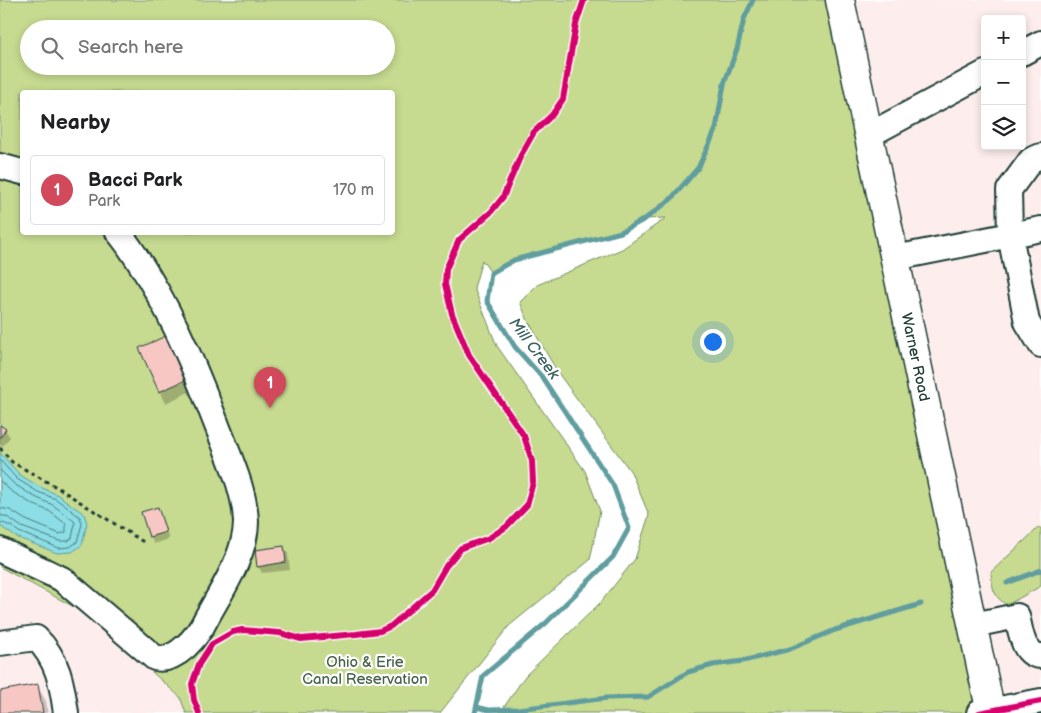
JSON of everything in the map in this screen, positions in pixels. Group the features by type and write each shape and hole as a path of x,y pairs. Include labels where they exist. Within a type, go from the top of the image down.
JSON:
{"main road":[{"name":"Warner Road","path":"840,0 973,625 987,712"}],"street":[{"path":"1026,51 1041,43"},
{"path":"869,135 981,75"},
{"path":"1041,156 1031,160 1009,190 1010,235 1027,322 1041,346"},
{"path":"0,166 20,171"},
{"path":"895,258 1041,229"},
{"path":"0,550 62,579 95,605 122,632 155,658 161,660 183,649 203,626 240,554 246,522 238,482 228,453 174,322 128,244 120,235"},
{"path":"973,625 1017,616 1024,646 1030,652 1041,656"},
{"path":"0,642 36,638 46,647 56,665 61,679 65,703 84,713"},
{"path":"987,712 1041,701"}],"path":[{"path":"0,448 12,462 58,488 145,543"}],"shaded area":[{"path":"840,0 1041,0 1041,701 991,711"},
{"path":"0,567 87,614 180,697 186,713 0,713"}],"green space":[{"name":"Ohio & Erie Canal Reservation","path":"0,0 840,0 979,713 500,713 525,676 601,602 635,559 649,515 631,472 558,373 528,321 520,302 537,285 622,249 666,218 645,219 621,232 514,260 491,273 482,260 474,288 497,346 585,471 600,511 590,560 509,626 440,713 186,713 180,697 87,614 0,567"},
{"path":"1038,528 1041,528 1041,586 1007,605 996,595 991,572"}],"water":[{"path":"0,453 20,475 58,495 84,514 87,523 82,545 72,552 57,553 16,537 0,526"}],"building":[{"path":"168,335 188,379 159,392 139,348"},
{"path":"0,425 6,429 0,438"},
{"path":"158,507 166,532 149,537 141,512"},
{"path":"284,546 286,562 257,567 255,550"},
{"path":"38,684 43,713 0,713 0,691"}],"waterway":[{"name":"Mill Creek","path":"475,713 483,676 546,623 613,557 629,528 613,485 542,377 515,347 487,301 491,273 514,260 621,232 645,219 671,199 698,168 716,129 724,84 737,49 744,19 753,0"},
{"path":"1007,583 1041,570"},
{"path":"476,707 489,710 518,709 607,698 648,697 688,672 790,649 835,630 921,604"}],"cycle path":[{"path":"199,713 194,700 192,684 199,664 212,644 233,632 242,630 280,633 301,639 380,631 391,626 432,590 446,566 461,548 489,538 506,527 527,505 533,482 532,461 524,436 469,355 452,314 445,284 446,269 459,240 491,212 503,197 521,155 534,132 552,115 563,99 576,24 584,0"},
{"path":"979,713 1041,701"}],"place":[{"name":"Bacci Park","path":"270,408"}]}
